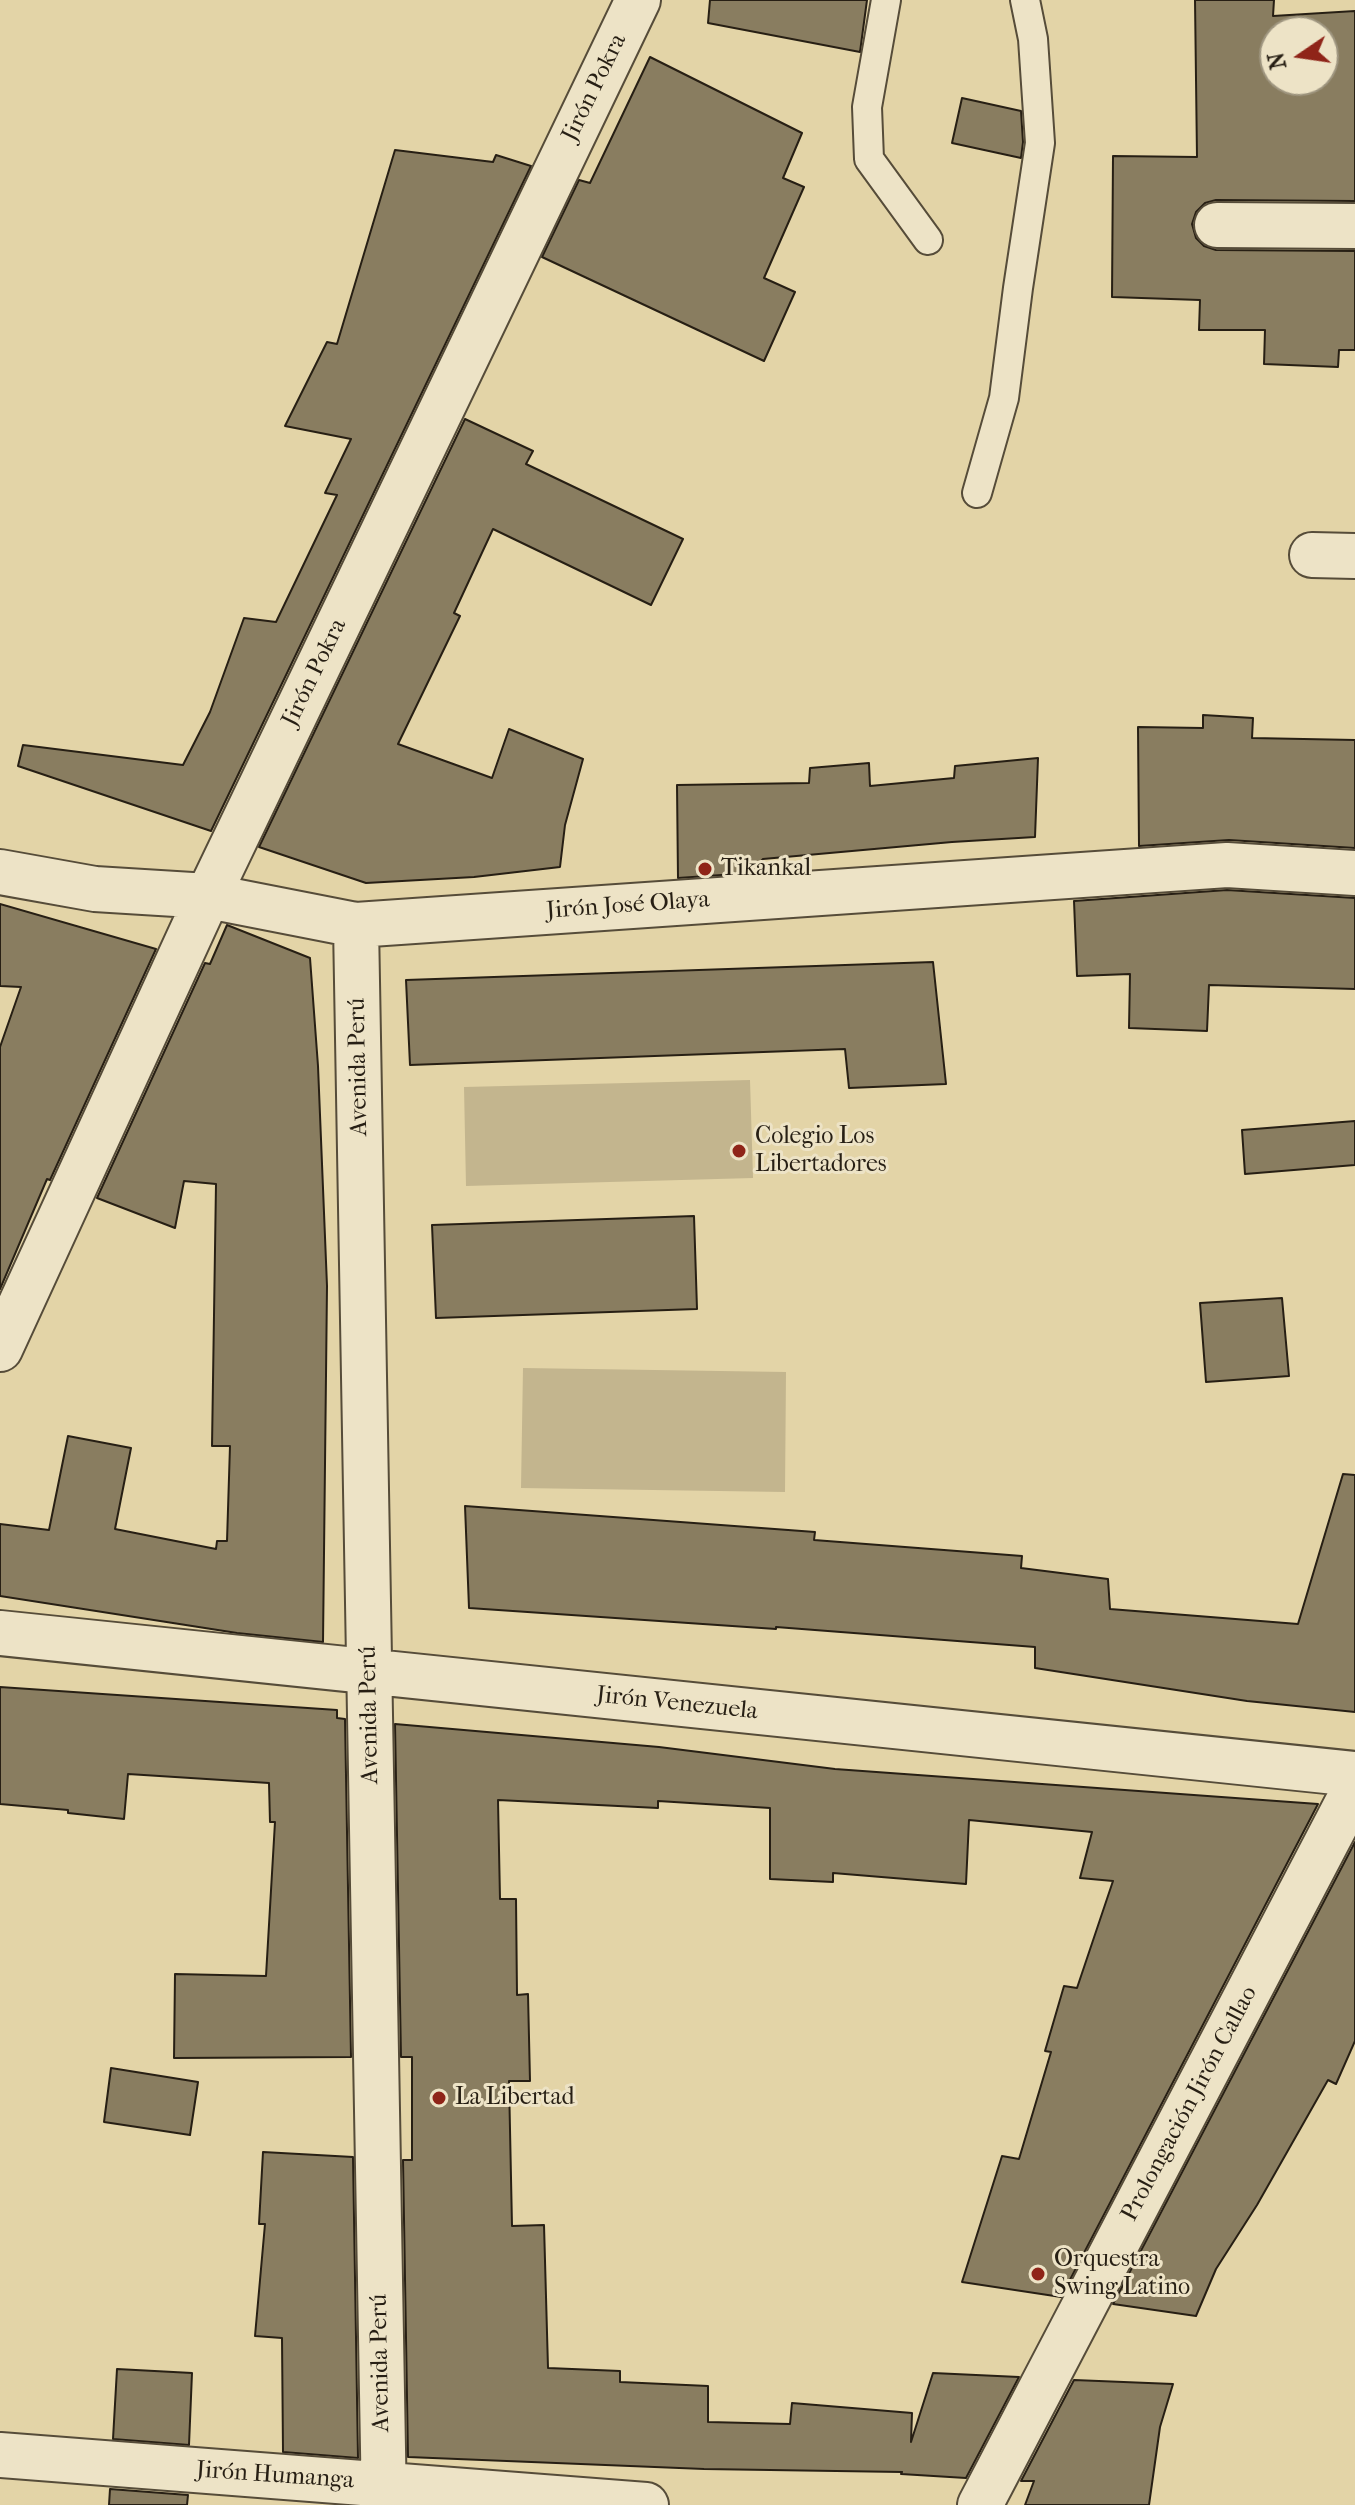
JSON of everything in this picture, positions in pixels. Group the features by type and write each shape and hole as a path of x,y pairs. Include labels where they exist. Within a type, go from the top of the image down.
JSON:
{"street":[{"name":"Jirón Pokra","path":"0,1349 208,896 638,0"},
{"path":"1217,225 1355,226"},
{"path":"1312,555 1355,556"},
{"name":"Jirón José Olaya","path":"0,872 95,889 208,896 356,925 1227,865 1355,873"},
{"name":"Avenida Perú","path":"356,925 383,2495"},
{"name":"Jirón Venezuela","path":"0,1633 1355,1774"},
{"name":"Prolongación Jirón Callao","path":"980,2505 1355,1788"},
{"name":"Jirón Humanga","path":"0,2455 383,2495 646,2505"}],"lane":[{"path":"886,0 867,107 869,159 928,240"},
{"path":"977,493 1004,398 1040,143 1033,39 1025,0"}],"shaded area":[{"path":"750,1080 753,1178 466,1186 464,1087"},
{"path":"523,1368 786,1372 785,1492 521,1488"}],"building":[{"path":"710,0 867,0 860,52 708,23"},
{"path":"1195,0 1274,0 1273,16 1355,11 1355,201 1216,200 1205,203 1196,212 1192,224 1196,238 1204,246 1216,250 1355,251 1355,350 1339,350 1338,367 1264,364 1265,330 1199,330 1200,300 1112,297 1113,156 1197,157"},
{"path":"650,57 802,133 783,178 804,187 764,278 795,292 764,361 542,257 579,180 590,183"},
{"path":"962,98 1021,111 1021,158 952,143"},
{"path":"395,150 493,162 496,155 531,166 211,831 18,766 23,745 183,765 210,712 244,618 276,622 337,495 325,493 351,439 285,426 327,342 337,344"},
{"path":"465,419 533,451 526,464 683,539 651,605 493,529 454,613 460,616 398,744 492,778 509,729 583,759 565,825 560,867 474,877 366,883 259,847"},
{"path":"1203,715 1253,718 1252,738 1355,740 1355,848 1229,840 1139,846 1138,727 1203,728"},
{"path":"1038,758 1035,837 763,859 751,873 678,878 677,785 809,783 810,768 869,763 870,786 954,778 955,766"},
{"path":"1227,890 1355,898 1355,989 1209,985 1207,1031 1129,1028 1130,974 1077,976 1074,901"},
{"path":"0,904 156,949 50,1180 47,1179 0,1289 0,1047 21,987 0,986"},
{"path":"227,925 310,958 327,1286 323,1642 237,1633 0,1596 0,1524 49,1530 68,1436 131,1448 115,1529 216,1549 217,1541 227,1541 230,1446 212,1446 216,1184 184,1181 175,1228 97,1198 205,963 210,964"},
{"path":"933,962 946,1084 849,1088 845,1049 410,1065 406,980"},
{"path":"1355,1121 1355,1165 1245,1174 1242,1130"},
{"path":"694,1216 697,1309 436,1318 432,1225"},
{"path":"1282,1298 1289,1376 1206,1382 1200,1303"},
{"path":"1343,1474 1355,1475 1355,1712 1247,1701 1035,1668 1035,1647 469,1608 465,1506 815,1532 814,1540 1022,1556 1021,1568 1108,1579 1110,1609 1298,1624"},
{"path":"0,1687 337,1710 337,1718 345,1719 351,2057 174,2058 175,1974 266,1976 275,1822 270,1822 269,1783 128,1774 124,1819 0,1804"},
{"path":"395,1724 659,1747 835,1769 1318,1804 1061,2297 962,2282 1002,2156 1019,2159 1051,2052 1045,2051 1064,1986 1077,1988 1113,1881 1080,1878 1092,1832 969,1820 966,1884 833,1873 833,1882 770,1879 770,1808 658,1801 658,1808 498,1800 500,1899 516,1899 517,1995 528,1994 530,2081 509,2081 512,2226 544,2225 548,2368 620,2371 620,2382 708,2386 708,2422 790,2424 792,2403 912,2413 911,2442 933,2373 1019,2377 966,2478 902,2472 704,2469 408,2457 403,2160 412,2160 412,2057 401,2057"},
{"path":"1355,1842 1355,2041 1336,2084 1328,2080 1257,2205 1216,2269 1196,2316 1113,2304"},
{"path":"111,2068 198,2082 190,2135 104,2122"},
{"path":"263,2152 353,2157 358,2458 283,2452 282,2338 255,2336 265,2224 259,2224"},
{"path":"117,2369 192,2373 189,2445 113,2439"},
{"path":"1074,2380 1173,2384 1160,2427 1149,2505 1025,2505 1034,2481 1021,2481"},
{"path":"110,2489 188,2495 187,2505 109,2505"}],"place":[{"name":"Tikankal","path":"705,869"},
{"name":"Colegio Los Libertadores","path":"739,1151"},
{"name":"La Libertad","path":"439,2098"},
{"name":"Orquestra Swing Latino","path":"1038,2274"}]}
